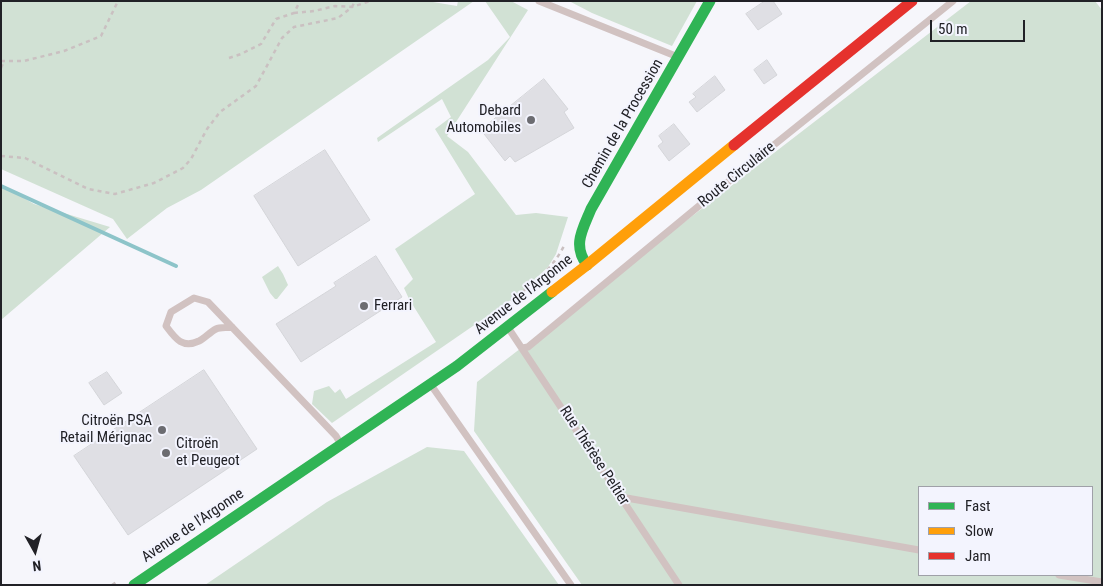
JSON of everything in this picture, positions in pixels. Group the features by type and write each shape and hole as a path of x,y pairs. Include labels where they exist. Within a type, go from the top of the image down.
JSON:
{"main road":[{"name":"Chemin de la Procession","path":"587,265 581,257 579,248 580,239 592,209 710,1"},
{"name":"Avenue de l'Argonne","path":"134,585 431,385 508,328 912,1"}],"lane":[{"path":"539,1 678,57"},
{"name":"Route Circulaire","path":"522,348 528,347 749,165 953,1"},
{"path":"232,327 217,328 189,344 180,342 166,326 171,312 194,298 208,302 232,327 336,436 342,445"},
{"name":"Rue Thérèse Peltier","path":"508,328 679,585"},
{"path":"431,385 571,585"},
{"path":"621,496 918,550"},
{"path":"1065,576 1102,582"}],"path":[{"path":"1,68 2,61 24,61 64,51 101,36 118,1"},
{"path":"294,13 300,1"},
{"path":"352,7 355,1"},
{"path":"1,156 25,158 88,189 116,194 154,183 183,168 191,159 207,129 220,112 256,86 282,38 294,27 338,18 352,7 370,1"},
{"path":"229,58 261,44 276,19 294,13 335,6 352,7"}],"green space":[{"path":"1,1 427,1 457,6 458,1 474,1 201,190 167,208 127,239 113,219 1,169"},
{"path":"485,1 511,1 528,10 447,136 468,152 516,215 536,213 568,217 556,254 548,267 518,295 332,423 312,404 314,391 329,386 335,393 340,389 346,399 436,342 404,288 413,279 395,249 475,194 435,129 451,117 442,99 378,142 377,138 488,60 510,37"},
{"path":"569,1 697,1 672,46 592,13"},
{"path":"971,1 1095,1 1102,10 1102,585 582,585 474,431 477,382"},
{"path":"1,185 34,204 110,227 1,320"},
{"path":"278,266 288,285 275,299 262,277"},
{"path":"427,447 464,451 559,585 205,585 327,502"}],"building":[{"path":"765,1 773,1 782,14 758,30 746,14"},
{"path":"767,60 777,75 764,84 754,70"},
{"path":"715,76 725,90 697,112 689,102 696,97 693,94"},
{"name":"Debard Automobiles","path":"544,79 568,109 564,112 574,128 515,162 510,156 505,161 481,130"},
{"path":"674,124 690,144 669,161 658,146 663,142 659,136"},
{"path":"325,150 370,220 298,266 254,196"},
{"name":"Ferrari","path":"376,256 402,297 301,362 276,324 336,286 334,283"},
{"name":"Citroën et Peugeot","path":"204,370 257,449 128,535 74,456"},
{"path":"107,372 122,393 104,405 89,383"}],"waterway":[{"path":"1,186 176,266"}],"traffic: fast":[{"path":"587,265 580,251 580,237 591,209 710,1"},
{"path":"134,585 457,366 552,292"}],"traffic: slow":[{"path":"552,292 734,145"}],"traffic: jam":[{"path":"734,145 912,1"}],"place":[{"name":"Debard Automobiles","path":"531,120"},
{"name":"Ferrari","path":"364,306"},
{"name":"Citroën PSA Retail Mérignac","path":"162,430"},
{"name":"Citroën et Peugeot","path":"166,453"}]}
